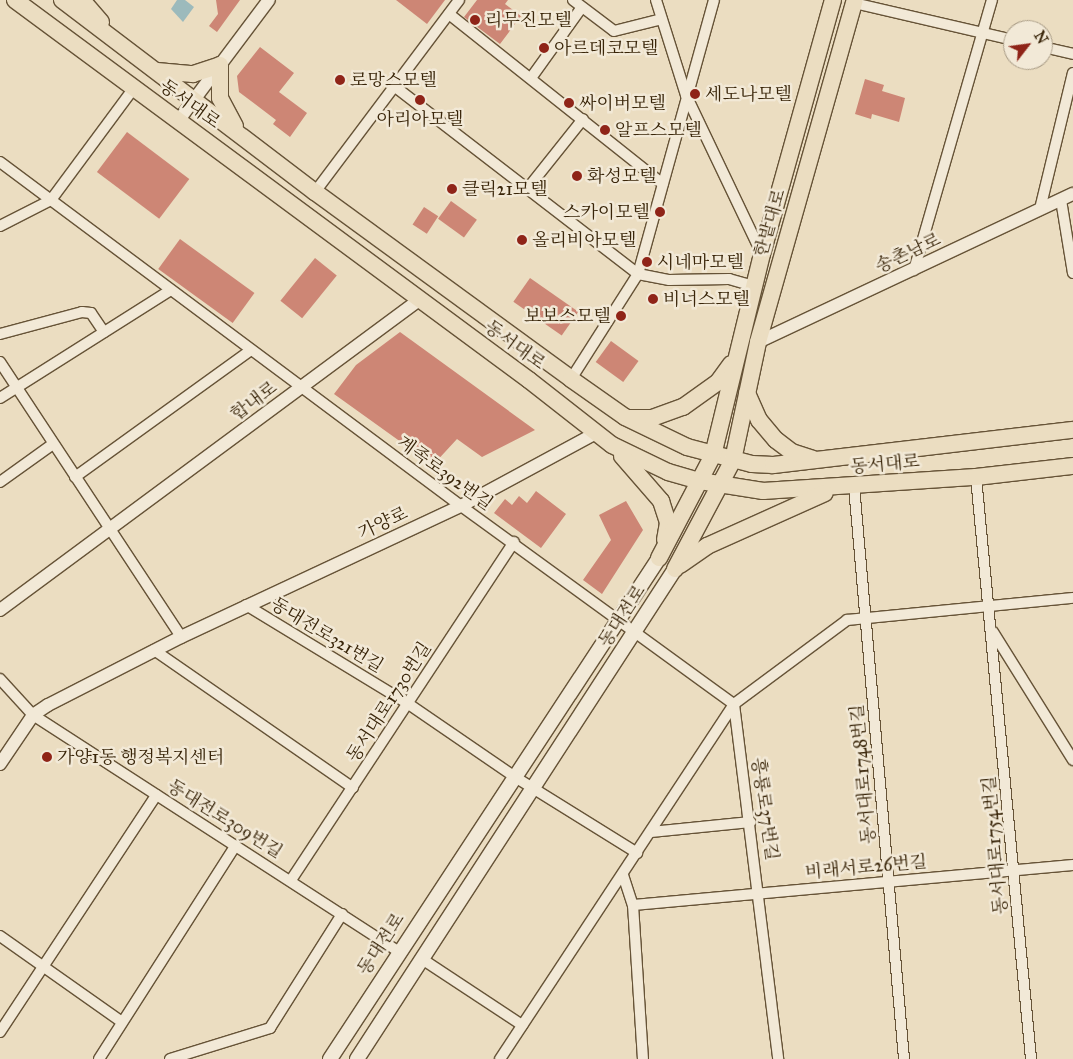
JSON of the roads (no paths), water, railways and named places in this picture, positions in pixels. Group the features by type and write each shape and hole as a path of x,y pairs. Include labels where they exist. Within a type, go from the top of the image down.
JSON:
{"main road":[{"name":"동서대로","path":"15,0 612,445 668,472 700,482 763,491 848,487 976,477 1073,466"},
{"name":"동서대로","path":"62,0 242,138 571,379 625,417 687,448 760,465 825,460 1073,430"},
{"path":"82,0 100,17 103,31"},
{"name":"한밭대로","path":"713,455 762,254 833,0"},
{"name":"한밭대로","path":"733,460 758,342 854,1"},
{"path":"154,71 164,74 192,74 220,65 220,98 242,138"},
{"path":"625,417 652,418 683,407 718,382 736,355"},
{"path":"747,393 759,420 776,440 792,452 825,460"},
{"path":"612,445 654,490 666,512 668,529 659,558"},
{"name":"동대전로","path":"330,1059 619,622 659,558 713,455"},
{"name":"동대전로","path":"358,1059 531,786 635,633 675,569 733,460"},
{"path":"675,569 716,542 792,506 848,487"}],"street":[{"path":"178,120 269,0"},
{"path":"315,192 459,0"},
{"path":"573,0 609,29 619,31 662,19"},
{"name":"한밭대로","path":"656,0 686,95 762,254"},
{"path":"571,379 638,274 686,95 714,0"},
{"path":"914,270 992,0"},
{"path":"854,1 1003,38"},
{"path":"531,78 582,8"},
{"path":"449,14 663,184"},
{"path":"1053,49 1073,54"},
{"path":"1040,209 1073,74"},
{"path":"394,86 638,274 669,280 729,279 754,286"},
{"path":"0,226 50,200 134,88"},
{"path":"528,188 583,119"},
{"name":"계족로392번길","path":"0,162 461,506 514,542 619,622"},
{"name":"송촌남로","path":"758,342 1073,194"},
{"path":"1061,200 1073,273"},
{"path":"0,398 171,290"},
{"name":"합내로","path":"0,610 111,530 419,300"},
{"path":"0,334 82,312 90,313 104,332"},
{"path":"75,477 251,350"},
{"path":"0,362 180,637"},
{"name":"가양로","path":"0,764 33,715 180,637 461,506 596,433"},
{"path":"0,482 54,444"},
{"name":"동서대로1754번길","path":"976,477 1031,1059"},
{"name":"동서대로1748번길","path":"848,487 866,619 904,1059"},
{"name":"동서대로1730번길","path":"291,880 514,542"},
{"path":"500,1059 734,704 847,620 1073,598"},
{"name":"동대전로321번길","path":"246,606 407,703 515,777"},
{"path":"619,622 734,704"},
{"name":"동서대로1754번길","path":"990,628 1073,760"},
{"path":"154,650 353,788"},
{"name":"동대전로309번길","path":"0,679 33,715 400,952"},
{"name":"흥룡로37번길","path":"734,704 760,893 778,1059"},
{"path":"515,777 637,853"},
{"path":"0,1032 156,795"},
{"path":"651,832 751,822"},
{"path":"99,1059 235,846"},
{"name":"비래서로26번길","path":"633,905 1073,865"},
{"path":"623,875 633,905 643,1059"},
{"path":"170,1059 270,1028 342,914"},
{"path":"0,936 122,1022"},
{"path":"422,959 522,1025"}],"water":[{"path":"177,0 185,0 194,7 183,22 171,9"}],"place":[{"name":"리무진모텔","path":"475,20"},
{"name":"아르데코모텔","path":"544,48"},
{"name":"로망스모텔","path":"340,80"},
{"name":"세도나모텔","path":"695,94"},
{"name":"아리아모텔","path":"420,100"},
{"name":"싸이버모텔","path":"569,103"},
{"name":"알프스모텔","path":"605,130"},
{"name":"화성모텔","path":"577,176"},
{"name":"클릭21모텔","path":"452,189"},
{"name":"스카이모텔","path":"660,212"},
{"name":"올리비아모텔","path":"522,240"},
{"name":"시네마모텔","path":"647,262"},
{"name":"비너스모텔","path":"653,299"},
{"name":"보보스모텔","path":"621,316"},
{"name":"가양1동 행정복지센터","path":"47,757"}]}
